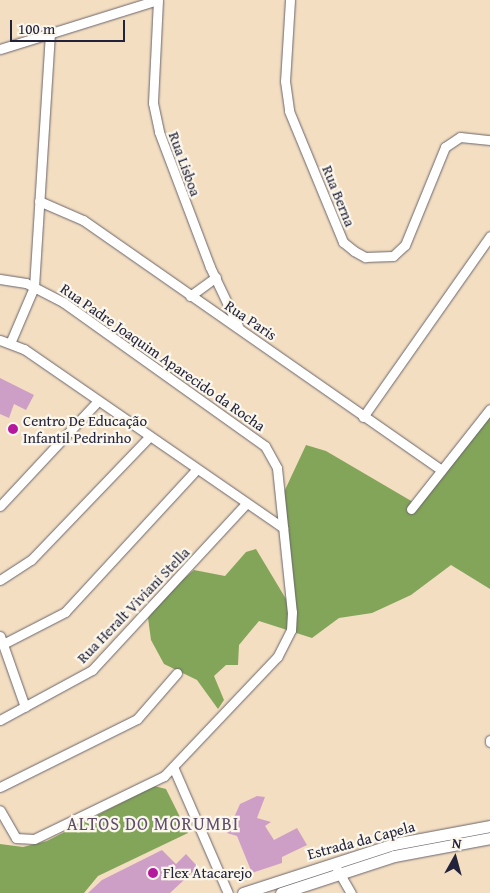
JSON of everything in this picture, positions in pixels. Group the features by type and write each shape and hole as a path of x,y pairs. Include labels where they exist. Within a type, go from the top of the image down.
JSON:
{"main road":[{"name":"Estrada da Capela","path":"281,893 335,867 394,844 490,826"},
{"name":"Estrada da Capela","path":"243,893 335,867 417,850 490,838"}],"street":[{"path":"0,49 36,40 157,0"},
{"name":"Rua Lisboa","path":"157,0 154,104 159,132 216,277 239,327"},
{"name":"Rua Berna","path":"290,0 286,81 289,111 343,242 354,252 377,258 392,256 405,245 446,147 460,137 490,140"},
{"path":"11,341 34,287 46,57 50,35"},
{"path":"36,40 46,57"},
{"name":"Rua Paris","path":"39,201 83,220 190,296 239,327 441,470"},
{"path":"364,417 490,236"},
{"path":"190,296 216,277"},
{"name":"Rua Padre Joaquim Aparecido da Rocha","path":"0,279 34,287 63,302 265,446 277,468 292,612 286,644 174,769 34,839 16,838 0,810"},
{"path":"0,340 11,341 245,505 283,528"},
{"path":"0,506 97,402"},
{"path":"410,509 490,409"},
{"path":"0,580 31,560 148,438"},
{"path":"25,708 2,640 65,612 196,470"},
{"name":"Rua Heralt Viviani Stella","path":"0,720 92,670 245,505"},
{"path":"0,787 137,718 177,673"},
{"path":"174,769 228,893"},
{"path":"335,867 351,893"}],"green space":[{"path":"490,408 490,589 451,565 411,595 372,613 339,618 312,638 259,621 239,645 238,665 226,665 214,676 224,700 218,709 197,680 164,664 151,640 148,618 162,597 194,570 225,576 246,552 256,549 286,599 284,492 306,445 326,451 413,502"},
{"path":"154,786 166,789 188,833 98,876 84,893 0,893 0,844 23,847 47,841"}],"building":[{"path":"0,378 34,395 26,410 14,404 9,418 0,414"},
{"path":"257,796 265,797 257,818 271,822 265,826 274,840 297,828 307,845 282,857 282,863 252,873 237,836 227,833 240,804"},
{"name":"Flex Atacarejo","path":"162,850 176,864 186,854 198,867 170,893 88,893 102,880"}],"place":[{"name":"Centro De Educação Infantil Pedrinho","path":"13,429"},
{"name":"Flex Atacarejo","path":"153,873"}],"district":[{"name":"ALTOS DO MORUMBI","path":"153,824"}]}
